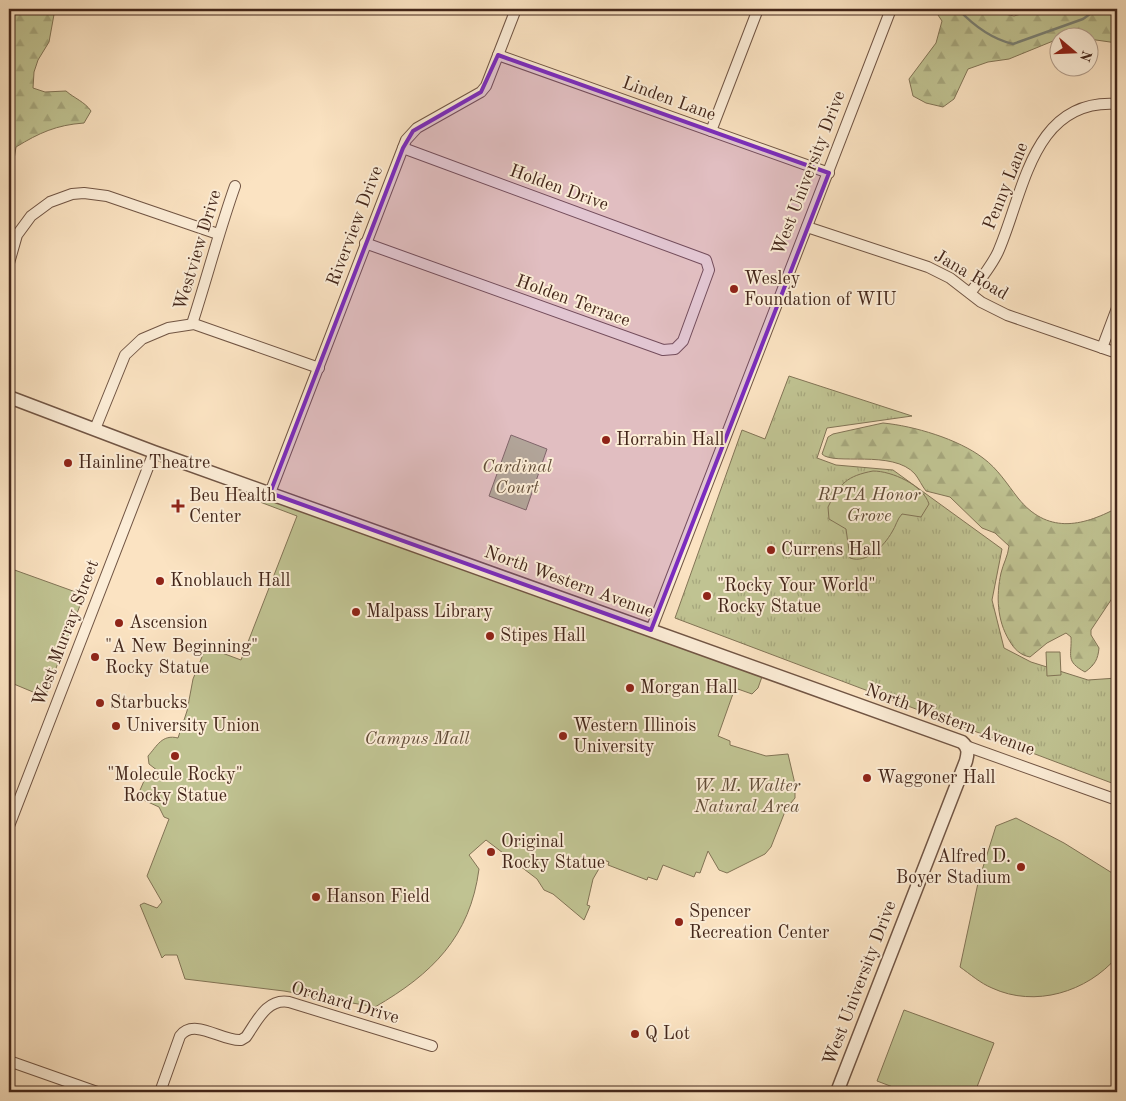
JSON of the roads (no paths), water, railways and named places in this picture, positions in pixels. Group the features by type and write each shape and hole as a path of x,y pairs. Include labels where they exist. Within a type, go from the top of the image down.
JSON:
{"street":[{"name":"Riverview Drive","path":"270,493 403,148 413,131 481,92 486,86 516,9"},
{"path":"711,131 758,9"},
{"name":"West University Drive","path":"651,630 891,9"},
{"name":"Linden Lane","path":"498,55 829,173"},
{"name":"Penny Lane","path":"970,293 994,261 1034,155 1044,137 1069,114 1095,105 1117,104"},
{"name":"Holden Drive","path":"403,148 704,259"},
{"name":"Westview Drive","path":"192,324 212,263 218,234 235,186"},
{"path":"9,263 16,234 31,216 50,202 72,194 84,193 107,196 218,234"},
{"name":"Jana Road","path":"807,226 928,267 950,278 970,293 1007,315 1117,353"},
{"name":"Holden Terrace","path":"365,243 667,351 678,347 683,341 709,270 709,264 704,259"},
{"path":"1102,348 1117,308"},
{"path":"95,428 120,364 130,349 142,339 154,333 181,325 192,324 319,368"},
{"name":"North Western Avenue","path":"9,397 95,428 154,452 962,742 966,746 1117,800"},
{"name":"West Murray Street","path":"9,826 154,452"},
{"name":"West University Drive","path":"837,1092 966,761 966,746"},
{"name":"Orchard Drive","path":"160,1092 180,1036 185,1031 195,1028 241,1040 246,1037 269,1005 278,1001 289,1002 432,1046"},
{"path":"9,1061 74,1088 97,1092"}],"waterway":[{"path":"958,9 983,31 1013,44 1083,19 1097,9"}],"place":[{"name":"Wesley Foundation of WIU","path":"734,289"},
{"name":"Horrabin Hall","path":"606,440"},
{"name":"Hainline Theatre","path":"68,463"},
{"name":"Beu Health Center","path":"178,506"},
{"name":"Currens Hall","path":"771,550"},
{"name":"Knoblauch Hall","path":"160,581"},
{"name":"\"Rocky Your World\" Rocky Statue","path":"707,596"},
{"name":"Malpass Library","path":"356,612"},
{"name":"Ascension","path":"119,623"},
{"name":"Stipes Hall","path":"490,636"},
{"name":"\"A New Beginning\" Rocky Statue","path":"95,657"},
{"name":"Morgan Hall","path":"630,688"},
{"name":"Starbucks","path":"100,703"},
{"name":"University Union","path":"116,726"},
{"name":"Western Illinois University","path":"563,736"},
{"name":"\"Molecule Rocky\" Rocky Statue","path":"175,756"},
{"name":"Waggoner Hall","path":"867,778"},
{"name":"Original Rocky Statue","path":"491,852"},
{"name":"Alfred D. Boyer Stadium","path":"1021,867"},
{"name":"Hanson Field","path":"316,897"},
{"name":"Spencer Recreation Center","path":"679,922"},
{"name":"Q Lot","path":"635,1034"}],"park label":[{"name":"Cardinal Court","path":"517,477"},
{"name":"RPTA Honor Grove","path":"869,505"},
{"name":"Campus Mall","path":"417,739"},
{"name":"W. M. Walter Natural Area","path":"747,796"}]}
